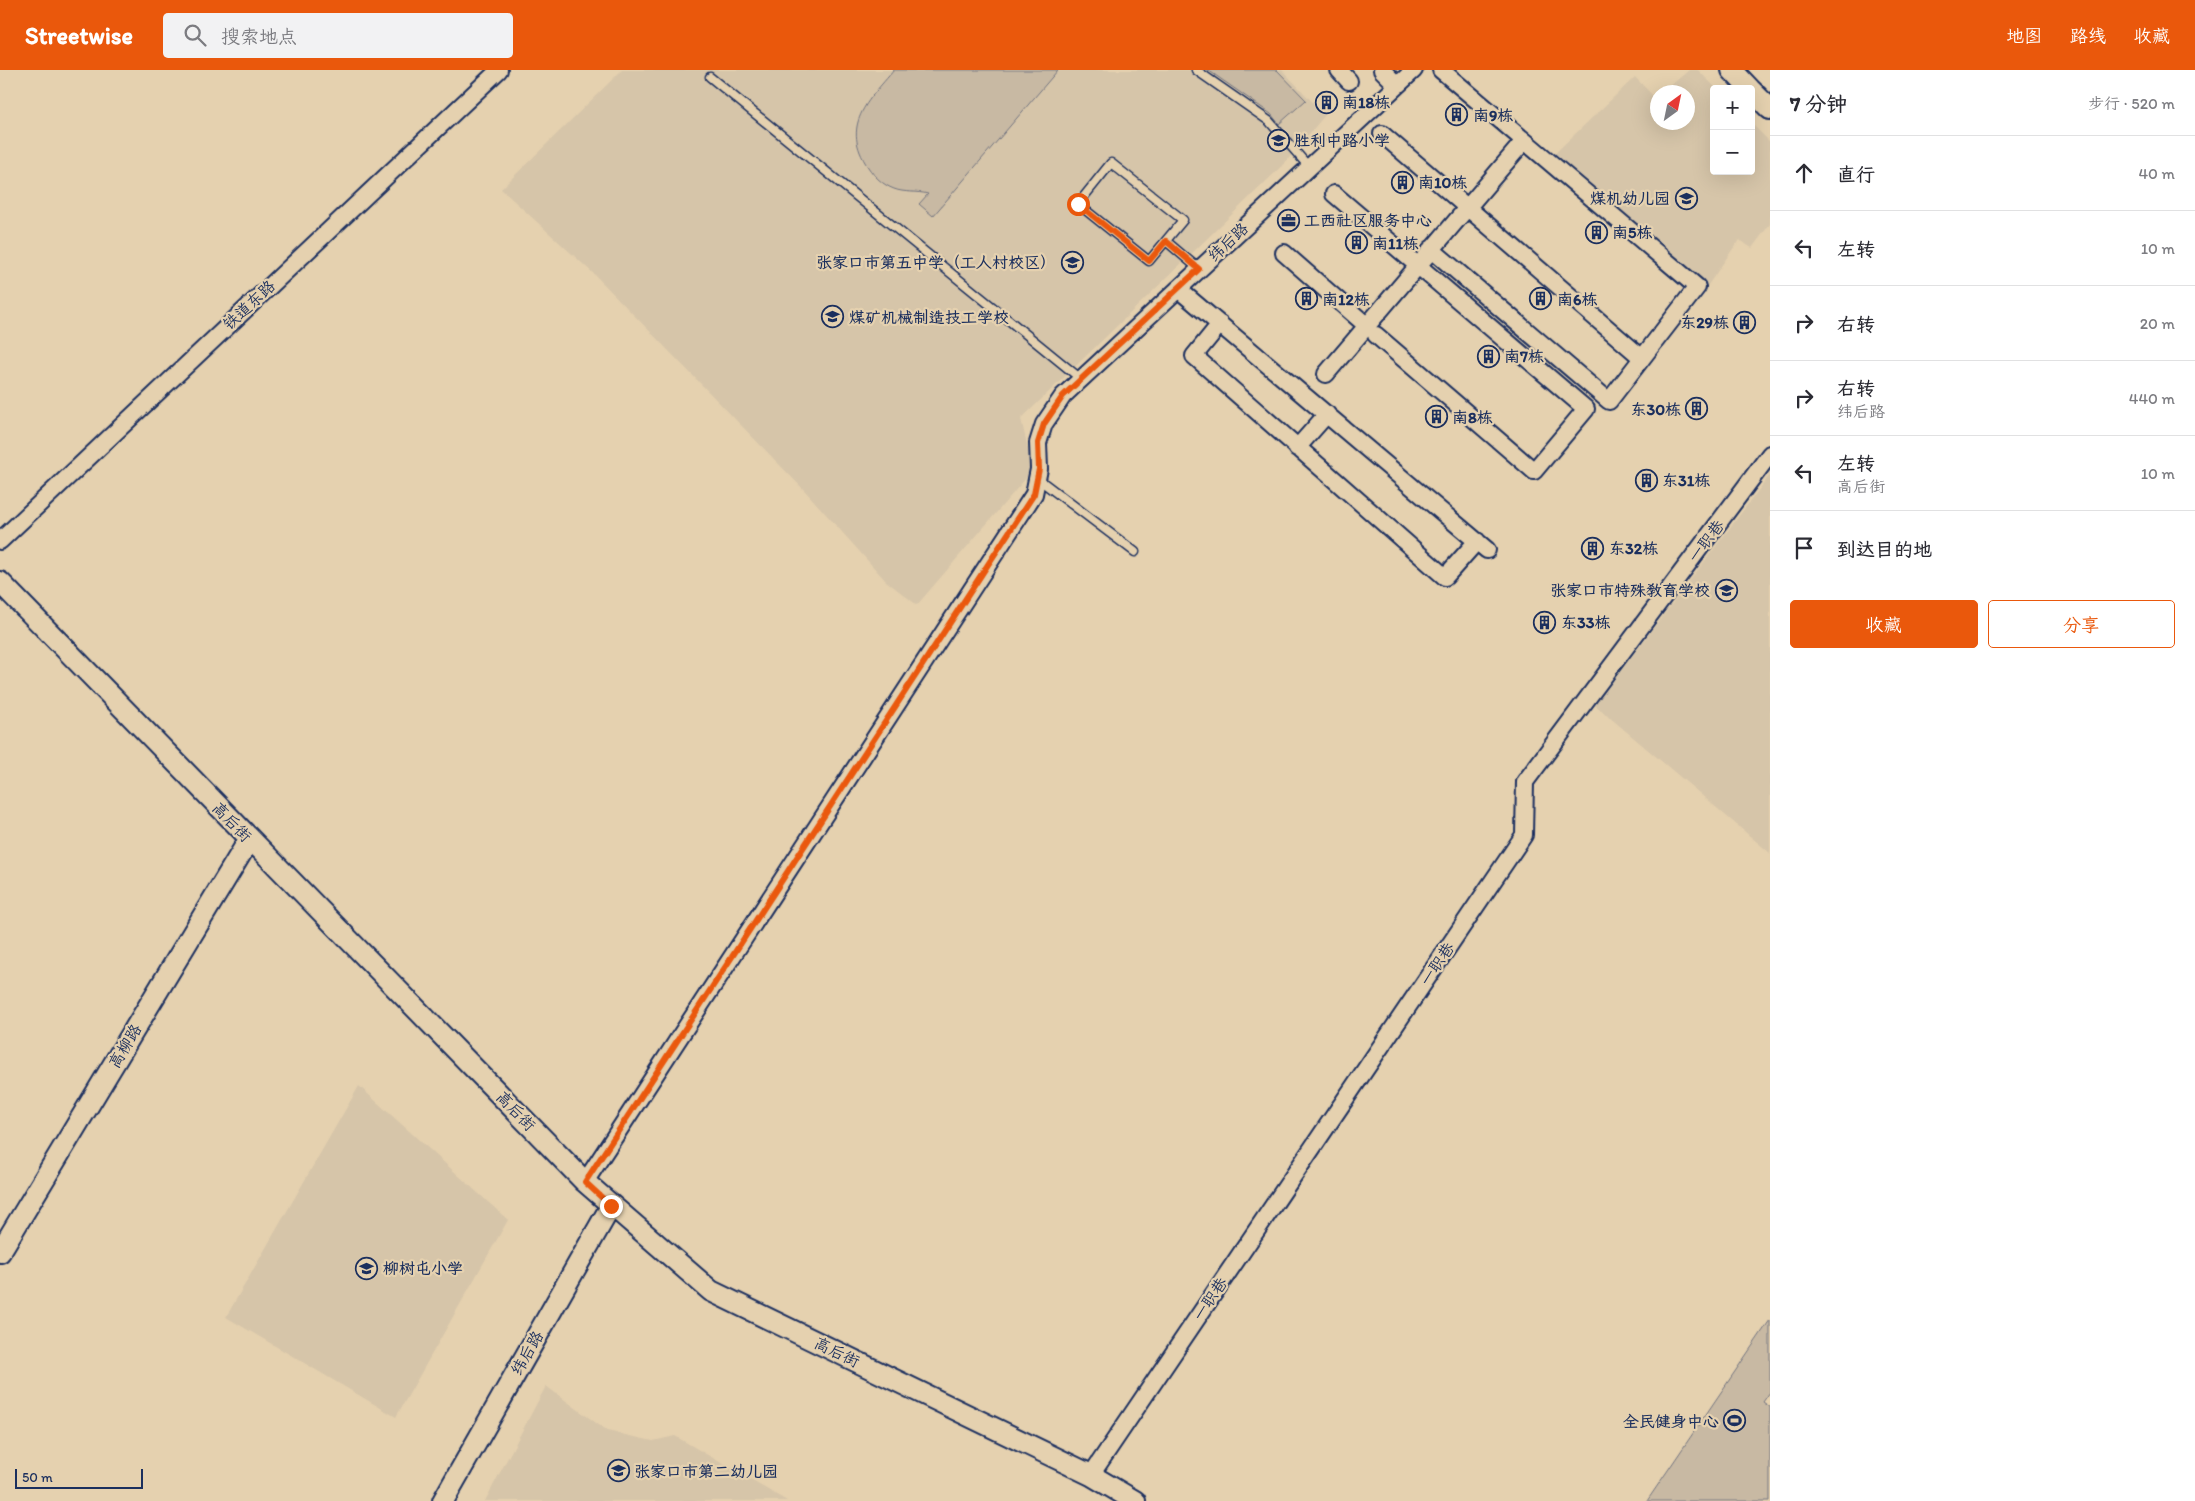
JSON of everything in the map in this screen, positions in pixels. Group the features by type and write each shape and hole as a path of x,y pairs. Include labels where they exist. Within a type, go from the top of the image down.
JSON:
{"street":[{"name":"铁道东路","path":"0,541 499,70"},
{"path":"1382,70 1397,85"},
{"name":"纬后路","path":"585,1182 1034,494 1039,469 1038,443 1044,424 1063,396 1414,70"},
{"path":"1431,249 1609,401 1697,287 1441,70"},
{"path":"1732,70 1747,85"},
{"path":"1755,93 1770,109"},
{"path":"1382,134 1642,358"},
{"path":"1326,374 1371,330 1417,266 1524,141"},
{"path":"1284,252 1534,471 1586,409 1334,194"},
{"path":"1178,289 1220,324 1327,414 1482,546 1445,578 1194,356 1220,324"},
{"path":"1297,448 1327,414"},
{"name":"一职巷","path":"1091,1475 1524,835 1525,782 1770,454"},
{"name":"高后街","path":"0,582 249,840 585,1182 711,1290 1091,1475 1135,1501"},
{"name":"高柳路","path":"0,1252 249,840"},
{"name":"纬后路","path":"443,1501 611,1206"}],"lane":[{"path":"1196,70 1269,122 1309,168"},
{"path":"710,77 1081,379"},
{"path":"1111,163 1183,220 1166,241 1149,261 1078,204 1111,163"},
{"path":"1166,241 1199,269"},
{"path":"1037,478 1135,552"}],"shaded area":[{"name":"煤矿机械制造技工学校","path":"622,70 1282,70 1325,115 1284,164 1021,419 1033,470 917,605 886,581 806,492 595,275 501,189"},
{"path":"894,70 1058,70 933,216 919,204 928,194 906,192 886,185 870,170 860,152 857,126 861,114 875,92"},
{"path":"1208,70 1277,70 1306,100 1279,124 1271,114"},
{"name":"煤机幼儿园","path":"1689,70 1698,70 1713,85 1710,85 1710,175 1755,175 1755,127 1770,142 1770,224 1752,248 1739,240 1706,288 1553,155 1635,77 1650,93 1650,130 1695,130 1695,85 1671,85"},
{"name":"张家口市特殊教育学校","path":"1770,475 1770,853 1595,705"},
{"name":"柳树屯小学","path":"359,1086 508,1220 396,1417 226,1317"},
{"name":"全民健身中心","path":"1770,1320 1770,1392 1763,1402 1770,1407 1770,1501 1647,1501"},
{"name":"张家口市第二幼儿园","path":"546,1386 607,1431 653,1441 675,1436 787,1501 485,1501"}],"place":[{"name":"南18栋","path":"1326,102"},
{"name":"南9栋","path":"1457,115"},
{"name":"胜利中路小学","path":"1278,140"},
{"name":"南10栋","path":"1402,182"},
{"name":"煤机幼儿园","path":"1686,198"},
{"name":"工西社区服务中心","path":"1288,220"},
{"name":"南5栋","path":"1596,232"},
{"name":"南11栋","path":"1356,243"},
{"name":"张家口市第五中学（工人村校区）","path":"1072,262"},
{"name":"南12栋","path":"1306,299"},
{"name":"南6栋","path":"1541,299"},
{"name":"煤矿机械制造技工学校","path":"833,317"},
{"name":"东29栋","path":"1745,322"},
{"name":"南7栋","path":"1488,356"},
{"name":"东30栋","path":"1697,409"},
{"name":"南8栋","path":"1436,417"},
{"name":"东31栋","path":"1646,480"},
{"name":"东32栋","path":"1593,548"},
{"name":"张家口市特殊教育学校","path":"1726,590"},
{"name":"东33栋","path":"1545,622"},
{"name":"柳树屯小学","path":"367,1268"},
{"name":"全民健身中心","path":"1735,1421"},
{"name":"张家口市第二幼儿园","path":"618,1471"}],"route":[{"path":"611,1206 585,1182 1034,494 1039,469 1038,443 1052,408 1199,269 1166,241 1149,261 1078,204"}]}
